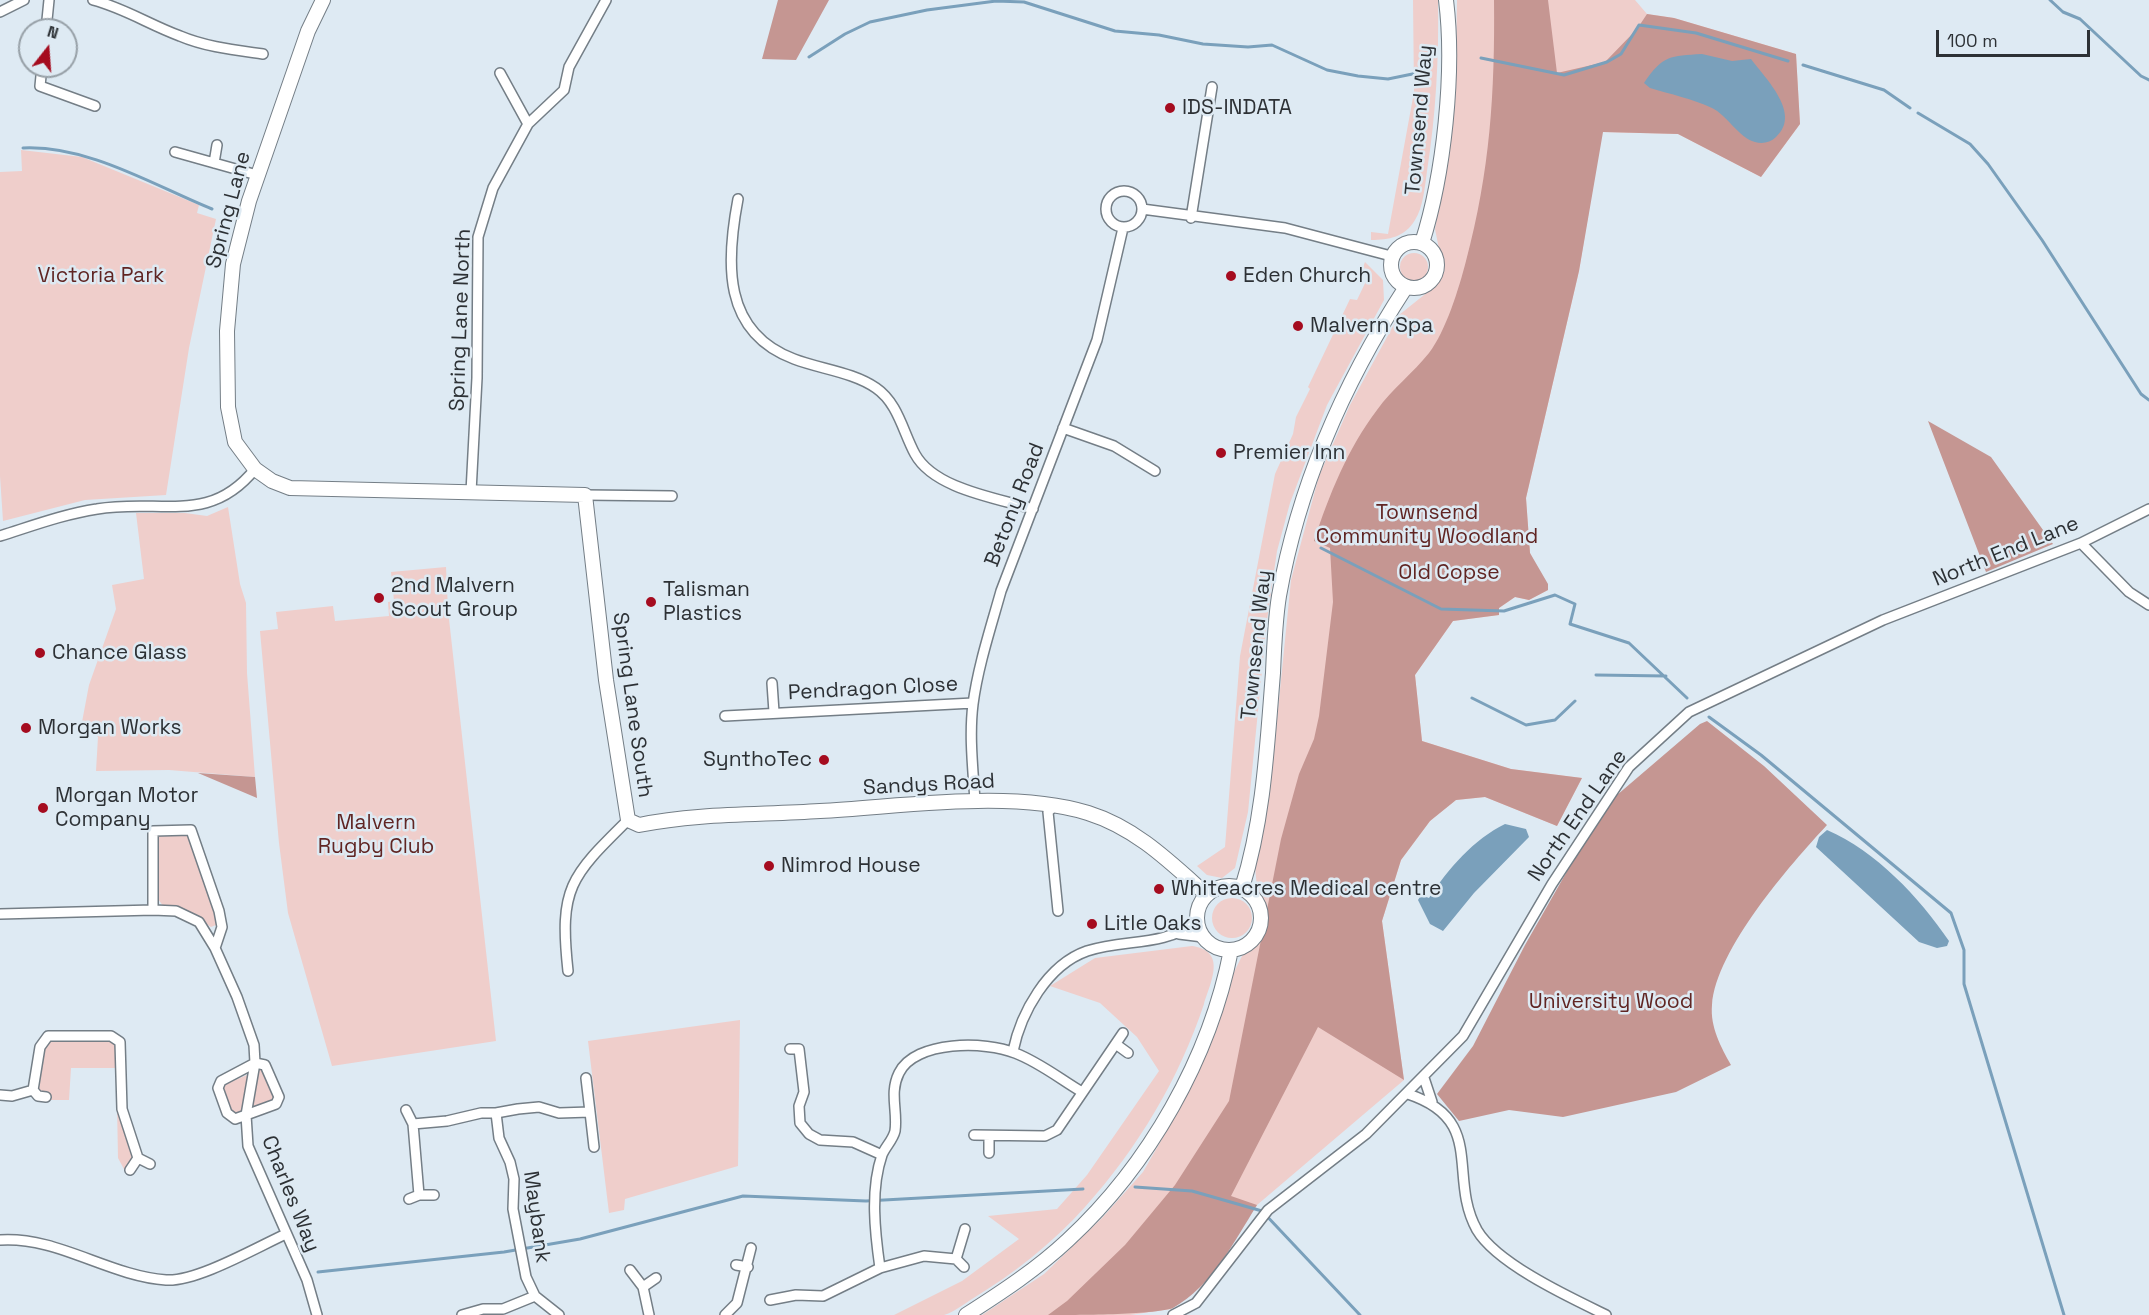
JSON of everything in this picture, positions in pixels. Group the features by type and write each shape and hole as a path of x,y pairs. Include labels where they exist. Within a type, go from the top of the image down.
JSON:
{"street":[{"path":"0,12 24,0"},
{"path":"47,18 49,0"},
{"path":"93,0 119,7 182,38 263,54"},
{"name":"Spring Lane","path":"323,0 308,31 257,175 233,264 227,331 228,407 235,442 255,469 272,481 290,488 672,496"},
{"name":"Spring Lane North","path":"471,492 477,378 478,237 493,188 528,124 564,90 568,67 606,0"},
{"name":"Townsend Way","path":"1422,243 1433,207 1444,126 1448,56 1446,0"},
{"path":"500,73 528,124"},
{"path":"41,78 40,86 83,107 95,106"},
{"path":"1191,218 1212,87"},
{"path":"214,163 217,145"},
{"path":"176,152 257,175"},
{"path":"1122,190 1130,191 1141,202 1142,209 1140,219 1123,228 1115,225 1105,212 1105,205 1110,197 1122,190"},
{"path":"738,199 729,269 736,304 758,335 773,348 793,359 858,379 876,388 892,404 916,457 928,471 944,482 1033,509"},
{"path":"1142,209 1191,218 1285,228 1391,256"},
{"name":"Betony Road","path":"975,801 971,746 973,703 1001,591 1096,340 1123,228"},
{"path":"1422,243 1432,249 1437,258 1438,269 1434,278 1426,286 1414,289 1406,287 1393,276 1391,256 1402,244 1422,243"},
{"name":"Townsend Way","path":"1242,888 1264,786 1279,597 1298,510 1321,446 1349,384 1406,287"},
{"path":"1063,428 1114,446 1155,471"},
{"path":"0,536 44,521 99,508 148,505 200,506 218,501 235,490 255,469"},
{"name":"Spring Lane South","path":"568,971 564,915 569,892 590,856 628,820 606,680 585,495"},
{"name":"North End Lane","path":"1173,1315 1196,1303 1265,1214 1366,1134 1424,1078 1463,1036 1552,884 1629,767 1689,712 1883,620 2081,543 2149,509"},
{"path":"2081,543 2129,592 2149,605"},
{"name":"Pendragon Close","path":"771,683 774,712"},
{"name":"Pendragon Close","path":"725,716 973,703"},
{"name":"Sandys Road","path":"628,820 639,825 730,816 975,801 1054,806 1087,813 1116,824 1153,847 1207,895"},
{"path":"1054,806 1048,812 1058,911"},
{"path":"153,910 153,831 190,830 219,911 222,927 215,948"},
{"path":"1229,886 1242,888 1258,903 1261,924 1251,942 1231,950 1215,947 1203,937 1197,922 1199,908 1207,895 1217,888 1229,886"},
{"name":"Charles Way","path":"0,914 153,910 176,911 199,922 215,948 254,1045 255,1064 246,1115 248,1146 306,1280 317,1315"},
{"path":"1179,934 1197,922"},
{"path":"1012,1051 1022,1020 1041,987 1067,962 1089,951 1179,934 1203,937"},
{"path":"966,1315 1013,1285 1068,1240 1106,1200 1141,1155 1173,1103 1197,1056 1214,1010 1231,950"},
{"path":"974,1135 1044,1136 1057,1130 1067,1120 1082,1092 1117,1045 1123,1033"},
{"path":"46,1097 38,1096 33,1090 40,1047 48,1036 111,1036 120,1042 122,1108 138,1158 150,1164"},
{"path":"1117,1045 1128,1053"},
{"path":"879,1268 875,1237 876,1193 882,1155 895,1134 896,1114 893,1100 897,1076 903,1064 912,1056 938,1047 964,1046 1012,1051 1082,1092"},
{"path":"799,1049 804,1092 800,1106 800,1124 809,1134 820,1140 853,1142 882,1155"},
{"path":"255,1064 265,1065 279,1097 276,1104 235,1119 227,1113 218,1088 221,1082 255,1064"},
{"path":"586,1078 594,1147"},
{"path":"1424,1078 1432,1102 1454,1125 1468,1200 1477,1230 1500,1253 1528,1273 1606,1315"},
{"path":"0,1095 12,1096 33,1090"},
{"path":"1408,1094 1432,1102"},
{"path":"413,1124 455,1120 481,1113 539,1107 559,1113 590,1112"},
{"path":"406,1110 413,1124 419,1195"},
{"name":"Maybank","path":"496,1113 499,1138 514,1179 513,1209 520,1250 526,1277 535,1296"},
{"path":"988,1153 989,1137"},
{"path":"130,1170 138,1158"},
{"path":"409,1199 419,1195 434,1195"},
{"path":"956,1259 965,1230"},
{"path":"0,1240 28,1241 140,1275 167,1280 189,1277 286,1234"},
{"path":"725,1315 737,1304 752,1248"},
{"path":"771,1300 796,1295 823,1296 879,1268 924,1257 956,1259 964,1267"},
{"path":"736,1265 748,1267"},
{"path":"630,1269 643,1287 649,1315"},
{"path":"643,1287 656,1278"},
{"path":"462,1315 483,1309 503,1309 535,1296 559,1315"}],"green space":[{"path":"778,0 829,0 796,60 762,59"},
{"path":"1413,0 1438,0 1433,128 1422,203 1411,226 1401,234 1371,240 1371,232 1388,234 1414,92"},
{"name":"Townsend Community Woodland","path":"1457,0 1635,0 1647,14 1674,18 1796,54 1800,124 1761,177 1678,134 1602,132 1579,271 1526,498 1530,553 1548,590 1529,600 1515,597 1499,608 1499,615 1453,621 1415,675 1422,741 1511,769 1582,778 1557,826 1485,797 1456,800 1430,821 1401,860 1382,921 1404,1080 1257,1205 1203,1285 1171,1309 1130,1315 982,1315 1044,1274 1102,1218 1143,1172 1178,1111 1215,1028 1230,980 1242,956 1264,934 1268,912 1257,888 1255,866 1270,790 1291,580 1319,476 1350,405 1399,315 1434,287 1443,269 1435,229 1455,103"},
{"name":"Townsend Community Woodland","path":"1494,0 1548,0 1557,73 1605,62 1637,29 1647,14 1674,18 1796,54 1800,124 1761,177 1678,134 1603,132 1579,271 1526,498 1530,553 1548,584 1548,590 1529,600 1515,597 1499,608 1499,615 1453,621 1415,675 1422,741 1511,769 1582,778 1557,826 1485,797 1456,800 1430,821 1401,860 1382,921 1404,1080 1318,1027 1231,1196 1257,1205 1231,1248 1199,1288 1173,1308 1163,1310 1113,1314 1048,1315 1067,1301 1125,1245 1175,1185 1229,1101 1281,839 1299,774 1314,739 1319,716 1333,602 1330,548 1314,541 1333,489 1357,440 1383,402 1429,353 1441,333 1456,296 1474,228 1486,163 1492,100"},
{"name":"Victoria Park","path":"21,150 82,157 199,205 197,213 216,219 189,348 166,495 85,500 3,521 0,476 0,172 22,171"},
{"path":"1414,253 1424,257 1428,267 1424,277 1414,281 1404,277 1400,267 1404,257"},
{"path":"1365,262 1383,280 1384,300 1327,405 1290,503 1277,551 1267,620 1248,812 1235,868 1222,878 1207,875 1197,866 1225,847 1240,656 1275,474 1293,434 1296,417 1310,389 1308,387 1350,299 1357,300 1369,275 1362,270"},
{"path":"1928,421 1991,457 2053,544 1986,572"},
{"path":"228,507 240,584 246,603 247,673 255,777 169,770 96,771 98,737 82,722 89,685 116,609 112,585 144,579 136,513 185,513 207,516"},
{"name":"Malvern Rugby Club","path":"446,567 448,610 496,1041 332,1066 288,913 279,843 260,631 278,629 276,612 333,606 335,621 389,616 388,602 394,601 391,572"},
{"name":"University Wood","path":"1707,721 1764,766 1827,825 1775,885 1740,934 1726,959 1717,983 1712,1013 1714,1029 1731,1065 1676,1092 1563,1117 1509,1110 1459,1121 1437,1094 1473,1046 1525,945 1586,838 1610,801 1700,724"},
{"path":"198,773 255,777 257,798"},
{"path":"186,833 190,835 216,920 216,925 211,927 187,911 163,906 156,896 156,834"},
{"path":"1232,898 1246,904 1252,918 1246,932 1232,938 1218,932 1212,918 1218,904"},
{"path":"1192,946 1210,954 1214,968 1194,1032 1155,1112 1104,1184 1073,1220 1032,1257 959,1308 944,1315 894,1315 962,1281 1019,1239 988,1216 1057,1209 1087,1175 1159,1071 1137,1037 1100,1003 1050,986 1095,958"},
{"path":"740,1020 738,1166 625,1199 624,1210 609,1213 588,1041"},
{"path":"61,1039 62,1041 108,1039 115,1048 116,1068 71,1068 69,1100 49,1100 49,1093 39,1090 42,1047 46,1040"},
{"path":"260,1067 275,1099 255,1109 252,1106"},
{"path":"247,1075 249,1077 243,1110 234,1114 222,1091 223,1085"},
{"path":"117,1104 133,1158 125,1171 118,1158"}],"water":[{"path":"1702,54 1732,61 1751,59 1772,86 1783,107 1785,118 1783,128 1776,137 1763,143 1749,140 1712,108 1650,88 1644,83 1662,62 1668,59 1682,55"},
{"path":"1505,824 1526,829 1529,837 1474,893 1443,931 1430,924 1418,900 1421,895 1429,898 1472,846"},
{"path":"1827,830 1863,850 1895,877 1937,924 1949,941 1947,946 1937,948 1919,942 1816,847 1819,837"}],"waterway":[{"path":"2050,0 2063,12 2080,19 2141,76 2149,80"},
{"path":"809,57 845,34 870,22 927,10 996,1 1024,2 1115,31 1159,35 1203,44 1248,47 1272,45 1327,70 1358,76 1388,79 1427,71"},
{"path":"1481,58 1564,75 1607,62 1621,54 1639,25 1696,33 1788,61"},
{"path":"1803,65 1884,90 1910,108"},
{"path":"1918,113 1970,144 1988,164 2042,240 2141,394 2149,400"},
{"path":"23,148 72,153 96,160 120,168 212,209"},
{"path":"1321,548 1441,609 1504,611 1555,595 1575,604 1570,624 1629,643 1687,698"},
{"path":"1596,675 1666,676"},
{"path":"1472,698 1526,725 1555,720 1575,701"},
{"path":"1709,717 1761,755 1951,913 1964,950 1964,984 2064,1315"},
{"path":"1135,1187 1192,1191 1262,1211 1360,1315"},
{"path":"318,1272 504,1252 580,1239 743,1196 866,1201 1083,1189"}],"place":[{"name":"IDS-INDATA","path":"1170,108"},
{"name":"Eden Church","path":"1231,276"},
{"name":"Malvern Spa","path":"1298,326"},
{"name":"Premier Inn","path":"1221,453"},
{"name":"2nd Malvern Scout Group","path":"379,598"},
{"name":"Talisman Plastics","path":"651,602"},
{"name":"Chance Glass","path":"40,653"},
{"name":"Morgan Works","path":"26,728"},
{"name":"SynthoTec","path":"824,760"},
{"name":"Morgan Motor Company","path":"43,808"},
{"name":"Nimrod House","path":"769,866"},
{"name":"Whiteacres Medical centre","path":"1159,889"},
{"name":"Litle Oaks","path":"1092,924"}],"park label":[{"name":"Old Copse","path":"1449,573"}]}
